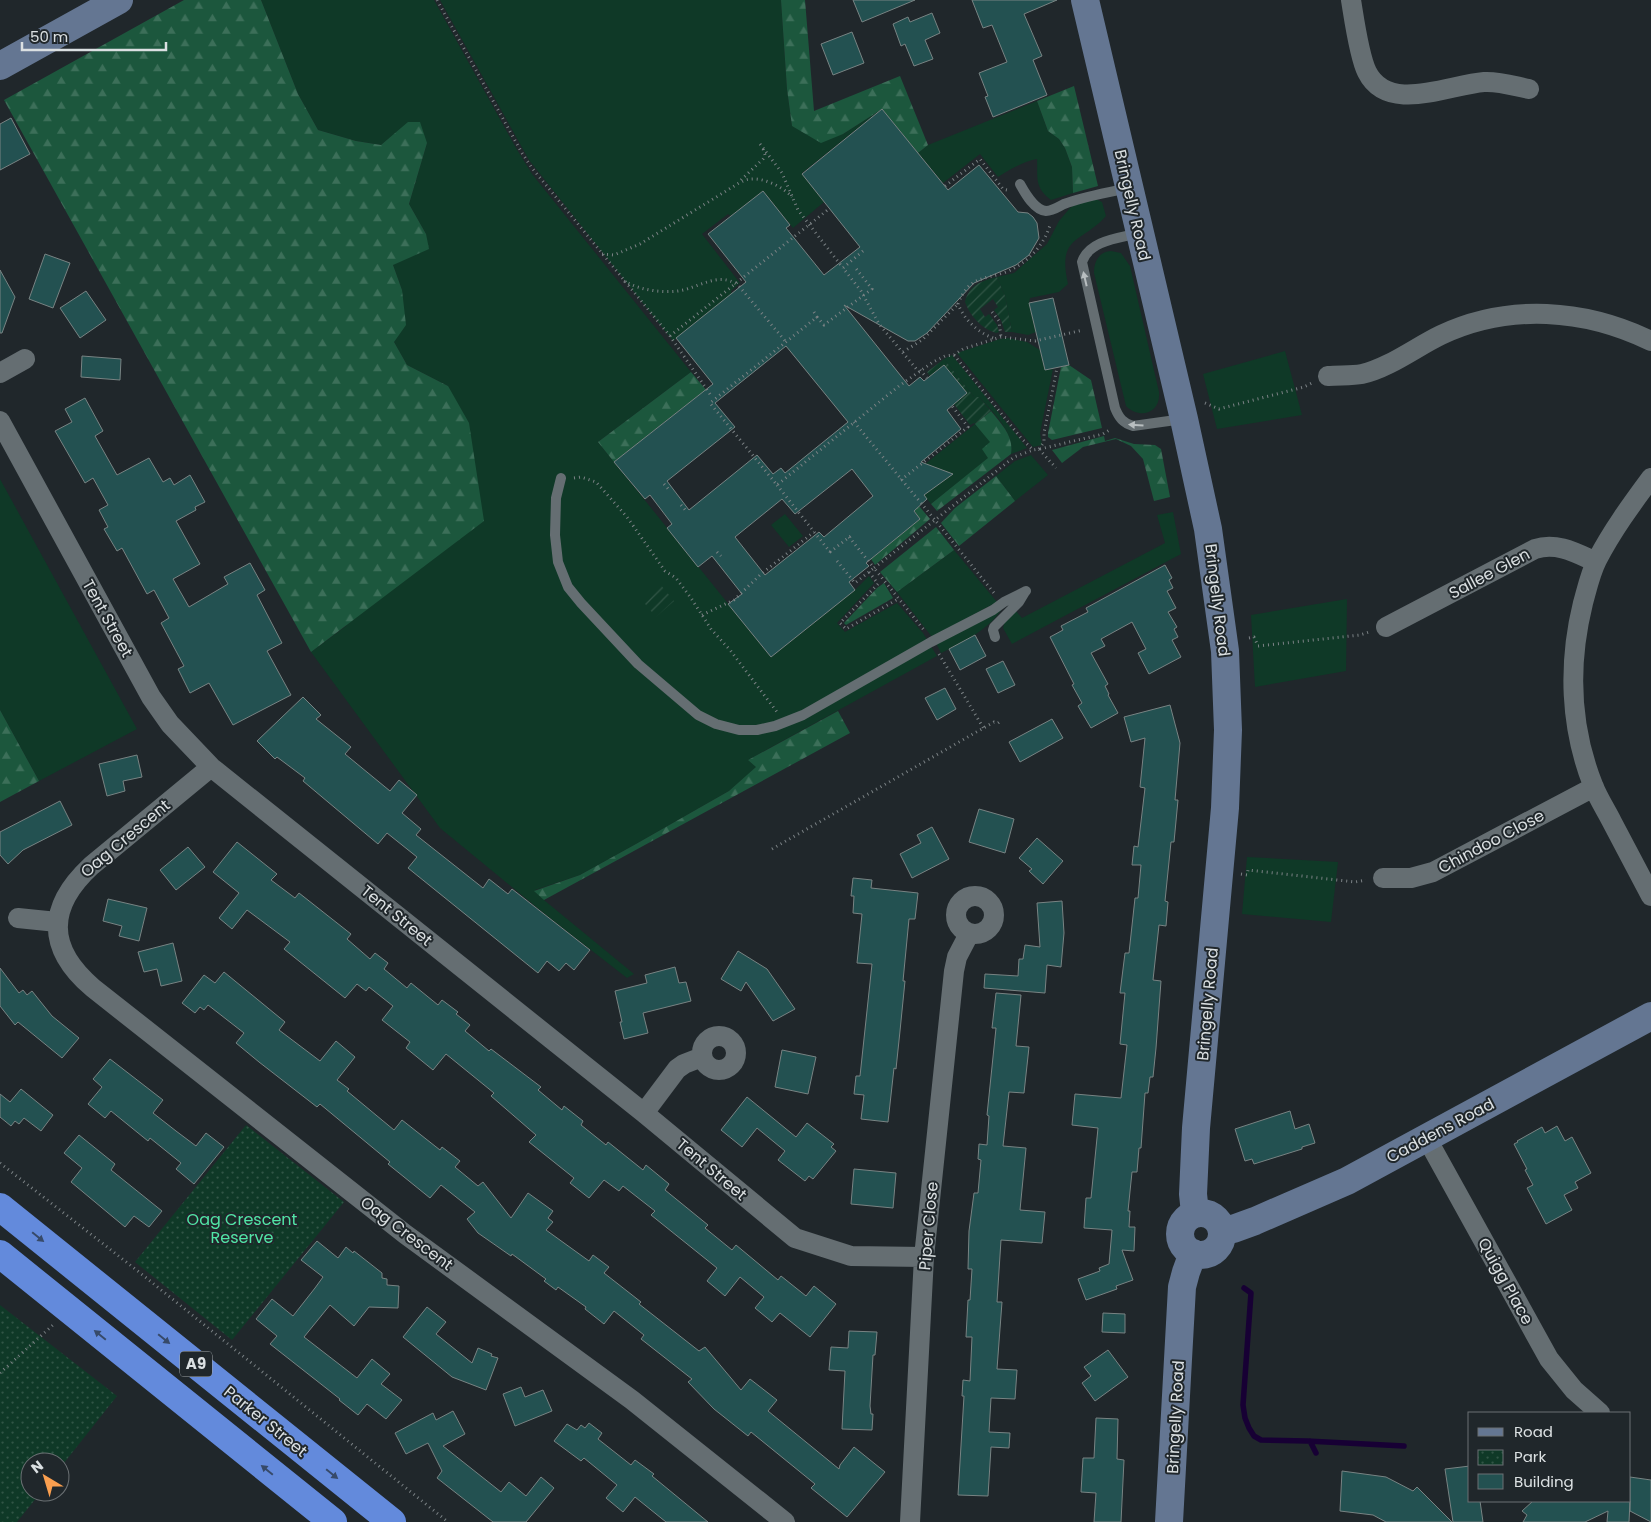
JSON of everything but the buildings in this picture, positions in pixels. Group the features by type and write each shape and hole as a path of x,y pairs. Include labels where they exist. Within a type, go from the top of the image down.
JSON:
{"highway":[{"name":"Parker Street","path":"0,1207 392,1522"},
{"name":"A9","path":"0,1254 333,1522"}],"main road":[{"path":"0,66 119,0"},
{"name":"Bringelly Road","path":"1085,0 1140,233 1194,411 1225,651 1228,730 1225,808 1196,1128 1193,1194 1195,1213"},
{"name":"Caddens Road","path":"1222,1230 1233,1229 1255,1221 1346,1181 1651,1016"},
{"path":"1195,1213 1209,1214 1216,1218 1222,1230 1220,1245 1214,1250 1201,1255 1193,1253 1182,1244 1180,1229 1183,1222 1195,1213"},
{"name":"Bringelly Road","path":"1169,1522 1182,1287 1193,1253"}],"street":[{"path":"1352,0 1366,70 1374,82 1385,91 1406,96 1490,82 1529,89"},
{"path":"1328,376 1369,372 1455,330 1484,321 1519,315 1554,314 1588,318 1619,327 1651,341"},
{"path":"0,373 25,359"},
{"name":"Tent Street","path":"0,422 151,697 175,730 211,767 644,1113 795,1238 851,1256 924,1257"},
{"path":"1651,478 1620,521 1596,562 1589,580 1579,621 1574,657 1573,686 1576,727 1580,746 1594,787 1651,896"},
{"name":"Sallee Glen","path":"1386,627 1535,549 1560,547 1596,562"},
{"name":"Oag Crescent","path":"211,767 77,879 67,893 57,922 60,941 66,957 84,980 405,1234 632,1400 785,1522"},
{"name":"Chindoo Close","path":"1384,878 1411,878 1433,872 1594,787"},
{"path":"18,918 57,922"},
{"name":"Piper Close","path":"910,1522 924,1257 954,972 957,957 969,934"},
{"path":"644,1113 678,1069 684,1064 702,1057"},
{"name":"Quigg Place","path":"1426,1137 1550,1359 1574,1390 1599,1412"}],"lane":[{"path":"1020,184 1026,196 1040,209 1046,211 1084,197 1129,187"},
{"path":"1140,233 1094,246 1087,252 1082,262 1115,408 1120,420 1134,426 1194,411"},
{"path":"561,478 556,498 555,526 558,562 568,587 638,664 698,715 716,724 739,730 757,730 785,723 803,715 931,642 1026,591 1019,602 994,626 995,637"}],"path":[{"path":"437,0 532,168 670,336 712,397"},
{"path":"602,254 614,255 640,244 739,182 763,159 765,155 762,145 782,174 798,210 808,225 864,296 879,324 927,378"},
{"path":"945,186 980,158 1003,189 1008,190 1020,184"},
{"path":"739,182 750,179 760,180 786,190 792,197"},
{"path":"670,336 830,208"},
{"path":"903,352 922,340 958,304 962,294 977,280 1008,271 1028,258 1042,244 1048,234 1050,225 1046,211"},
{"path":"843,268 864,250"},
{"path":"814,312 824,325 872,289 854,266"},
{"path":"622,279 632,285 658,291 678,291 707,281 722,279 737,284 786,342"},
{"path":"958,304 962,313 975,328 986,336 994,338"},
{"path":"992,312 998,321 1002,337"},
{"path":"817,317 710,403 814,532 828,553 850,536 874,568"},
{"path":"777,485 919,370 945,356 954,355 963,349 994,338 1002,337 1035,341 1083,330"},
{"path":"954,355 1033,450"},
{"path":"1039,449 1044,442 1044,433 1057,368"},
{"path":"1194,411 1219,409 1304,387 1328,376"},
{"path":"901,480 968,427 952,406"},
{"path":"854,422 1002,603"},
{"path":"837,561 855,583 1014,457 1033,450 1103,434 1111,429"},
{"path":"1039,449 1056,468"},
{"path":"561,478 581,477 596,482 627,517 665,571 676,578 785,723"},
{"path":"664,484 670,491"},
{"path":"681,505 687,512"},
{"path":"702,615 734,600 760,575 814,532"},
{"path":"718,552 721,556"},
{"path":"869,572 878,584 840,623 846,629 898,598"},
{"path":"1249,638 1254,638 1258,646 1360,635 1386,627"},
{"path":"772,849 994,722 1002,720"},
{"path":"1240,874 1247,876 1248,870 1355,882 1384,878"},
{"path":"0,1162 448,1522"},
{"path":"0,1373 67,1309"}],"green space":[{"path":"184,0 261,0 298,94 318,130 356,141 381,145 408,122 420,122 427,143 409,204 426,234 429,249 393,265 402,290 406,325 394,342 407,365 448,386 469,423 484,521 311,652 4,100"},
{"path":"261,0 434,0 532,174 691,372 598,442 771,657 855,590 869,576 874,583 837,623 845,632 897,603 923,633 937,656 748,760 757,767 729,791 580,875 535,890 544,900 634,974 627,978 546,915 440,828 311,652 346,626 448,386 407,365 394,342 402,290 393,265 426,234 409,204 427,143 391,137 381,145 356,141 318,130 298,94"},
{"path":"440,0 781,0 787,89 792,126 843,134 882,109 802,173 824,202 793,228 763,191 731,216 728,214 702,234 740,283 731,291 732,294 673,341 529,160"},
{"path":"781,0 805,0 814,111 900,76 928,145 918,153 882,109 843,134 821,143 792,126 787,89"},
{"path":"1074,86 1098,186 1073,193 1072,167 1065,148 1059,139 1048,131 1037,101"},
{"path":"1037,101 1048,131 1059,139 1065,148 1072,167 1073,193 1051,200 1039,186 1037,159 1021,164 998,177 980,154 943,183 918,153 928,145"},
{"path":"1096,199 1102,202 1106,216 1069,248 1065,268 1068,284 1059,292 1030,298 1029,303 1036,332 1028,335 1012,332 1005,296 997,277 1014,273 1047,244 1059,221 1070,208 1076,204"},
{"path":"1111,251 1121,253 1130,266 1159,392 1157,405 1148,412 1137,413 1126,406 1094,273 1095,265 1100,255"},
{"path":"997,277 1005,296 1012,332 1005,332 1001,320 994,310 998,307 993,299 980,309 985,317 989,314 997,325 999,332 996,333 977,321 965,302 969,291 976,285"},
{"path":"1008,338 1027,342 1040,350 1045,370 1053,369 1040,433 1042,445 1033,447 957,353"},
{"path":"1285,351 1302,415 1217,429 1203,374"},
{"path":"952,355 1027,448 1011,454 1011,446 1006,430 979,397 974,397 944,359"},
{"path":"944,359 974,397 979,397 991,411 975,424 970,425 954,404 967,393 944,365 930,376 927,372"},
{"path":"1069,365 1091,380 1102,428 1052,440 1048,437 1048,433 1061,367"},
{"path":"691,372 712,397 699,395 614,462 598,442"},
{"path":"991,411 1009,436 1011,454 937,511 931,504 988,458 982,449 990,442 975,424"},
{"path":"975,424 991,442 989,458 931,504 909,477"},
{"path":"1104,436 1105,441 1115,438 1134,444 1155,445 1161,449 1170,497 1154,501 1143,459 1131,446 1116,439 1083,447 1062,463 1052,450"},
{"path":"1031,455 1048,475 1015,501 996,476 1015,461"},
{"path":"996,476 1015,501 959,546 941,523 955,508"},
{"path":"0,479 137,729 39,781 0,710"},
{"path":"919,506 930,519 875,565 871,559 920,519 914,510"},
{"path":"1173,512 1181,554 1012,644 1003,628 1005,621 1016,611 1022,618 1165,543 1157,515"},
{"path":"785,514 803,536 789,547 771,525"},
{"path":"936,527 954,550 897,592 880,572"},
{"path":"954,550 997,602 932,637 897,592"},
{"path":"884,583 893,598 846,625 844,623"},
{"path":"660,584 674,601 656,617 641,599"},
{"path":"1347,599 1346,671 1255,687 1251,615"},
{"path":"1002,609 983,629 967,640 941,653 936,643"},
{"path":"0,710 39,781 0,802"},
{"path":"838,711 850,733 544,900 534,891 580,875 729,791 756,767 748,760"},
{"path":"1247,857 1338,862 1331,922 1242,914"},
{"name":"Oag Crescent Reserve","path":"246,1125 344,1202 232,1340 135,1262"},
{"path":"0,1305 117,1396 70,1455 70,1452 20,1452 20,1502 33,1502 17,1522 0,1522"}],"waterway":[{"path":"1244,1288 1251,1293 1243,1405 1245,1418 1254,1436 1261,1440 1404,1446"},
{"path":"1310,1441 1316,1453"}]}
